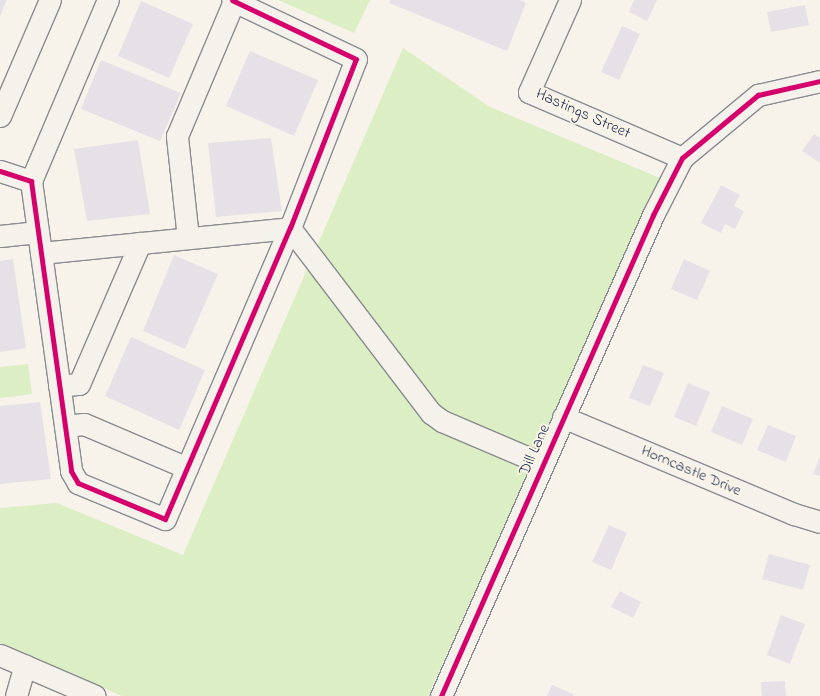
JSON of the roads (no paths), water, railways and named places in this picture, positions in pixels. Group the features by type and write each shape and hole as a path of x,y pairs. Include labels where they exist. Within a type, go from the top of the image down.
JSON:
{"street":[{"path":"0,116 50,0"},
{"path":"108,0 31,181 71,471 78,484 165,519 290,228 356,60 233,1 177,136 188,238"},
{"name":"Hastings Street","path":"570,0 529,92 682,158"},
{"path":"682,158 758,95 820,81"},
{"name":"Dill Lane","path":"441,696 653,215 682,158"},
{"path":"0,172 31,181"},
{"path":"41,253 290,228"},
{"path":"290,228 431,413 442,421 543,464"},
{"path":"0,236 38,232"},
{"path":"59,386 79,384 140,243"},
{"name":"Horncastle Drive","path":"564,417 794,514 820,522"},
{"path":"64,426 84,424 187,468"},
{"path":"0,655 94,696"},
{"path":"16,696 25,665"}]}
